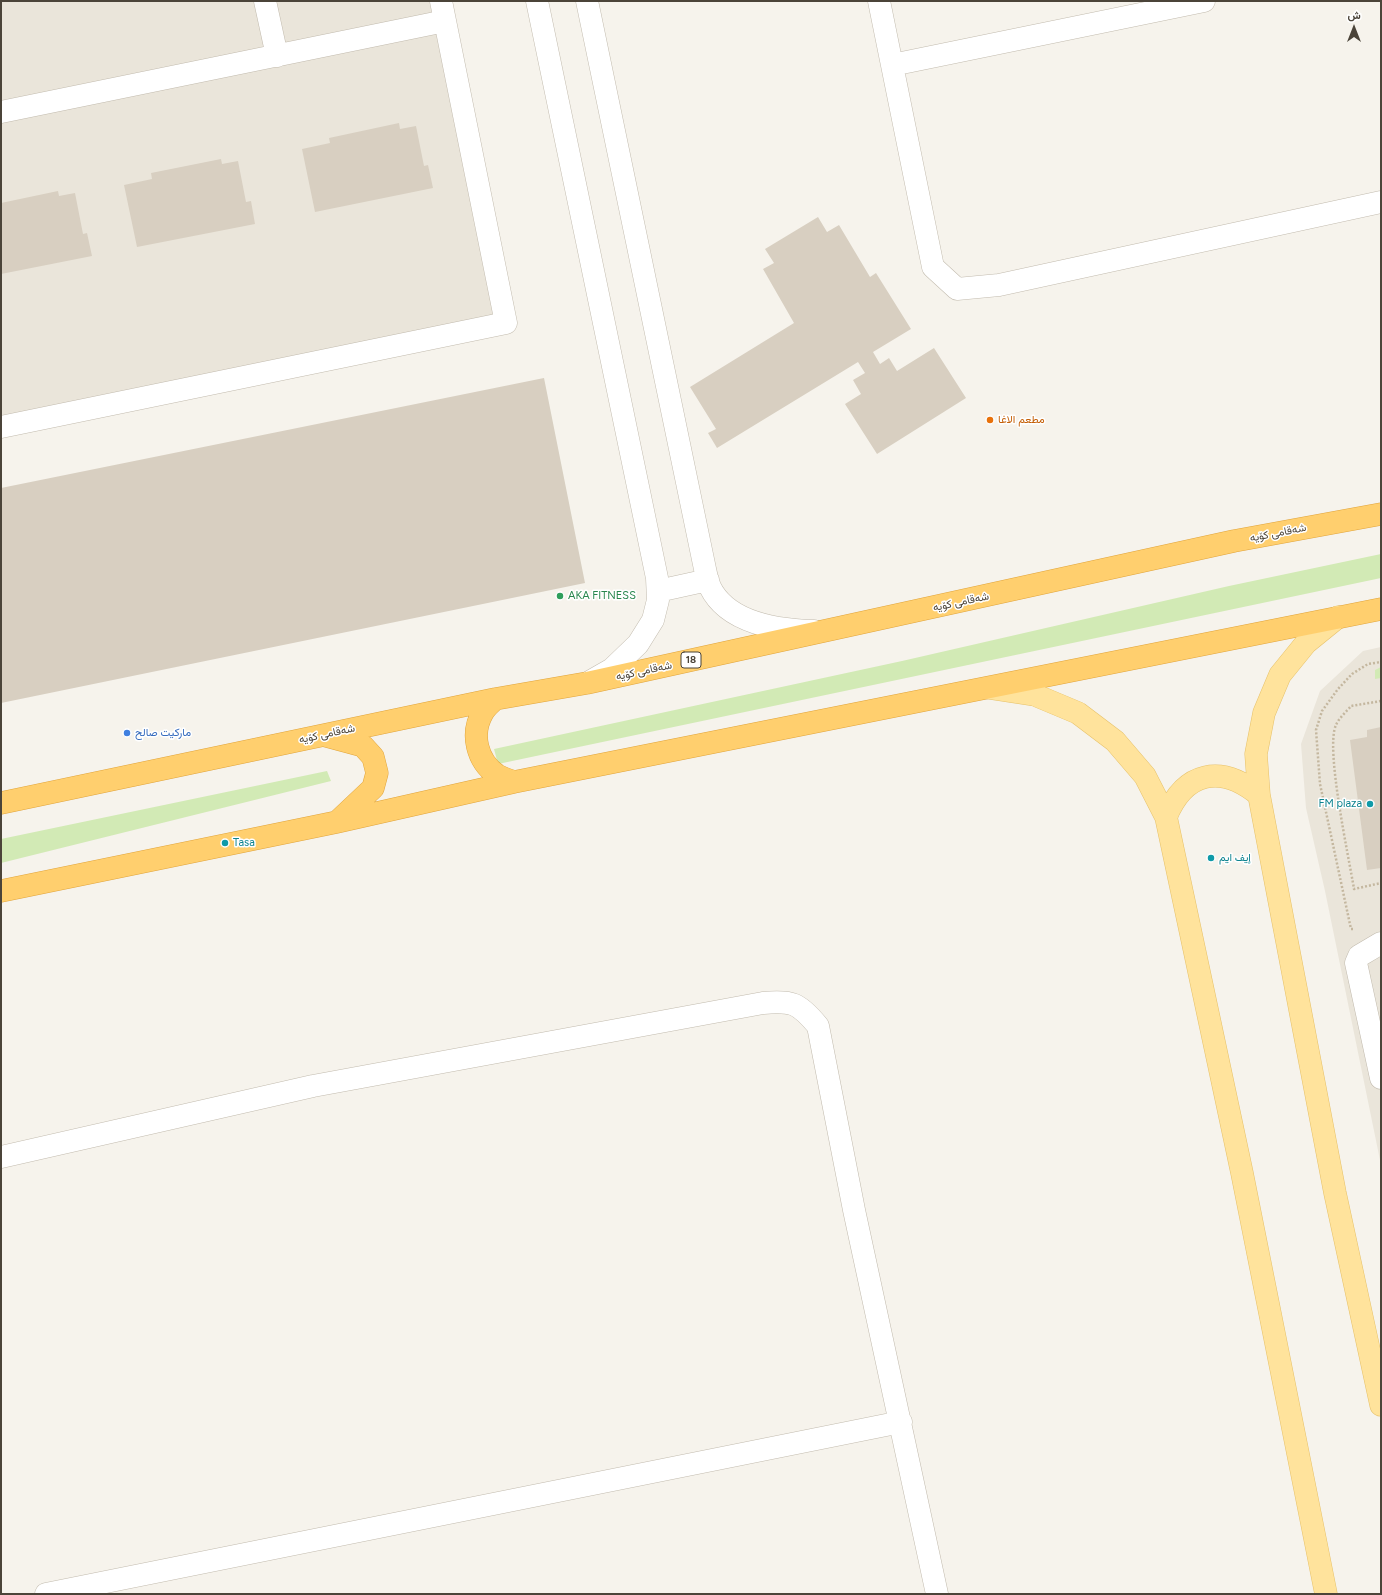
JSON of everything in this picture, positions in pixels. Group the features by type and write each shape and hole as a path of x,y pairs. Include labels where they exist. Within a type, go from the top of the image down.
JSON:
{"highway":[{"name":"شەقامی کۆیە","path":"1,803 495,699 587,683 825,632 1234,541 1381,514"},
{"path":"1,891 337,822 514,782 1381,609"},
{"path":"495,699 483,712 476,729 477,746 484,763 498,776 514,782"},
{"path":"322,735 363,746 373,757 377,773 373,788 337,822"}],"main road":[{"path":"1338,617 1306,643 1280,675 1264,713 1256,754 1259,795 1335,1193 1381,1405"},
{"path":"989,688 1035,695 1078,713 1115,741 1145,776 1166,817 1242,1173 1326,1594"},
{"path":"1166,817 1172,801 1183,788 1197,779 1214,776 1230,777 1246,784 1259,795"}],"street":[{"path":"265,1 277,56"},
{"path":"536,1 657,578 658,591 658,600 653,620 638,644 612,670 587,683"},
{"path":"587,1 710,588 723,604 737,615 760,624 793,630 825,632"},
{"path":"879,1 933,267 957,289 999,285 1381,202"},
{"path":"892,65 1204,1"},
{"path":"1,112 277,56 443,11 506,324 1,427"},
{"path":"658,591 708,580"},
{"path":"1381,943 1359,956 1356,963 1381,1078"},
{"path":"1,1157 313,1086 661,1021 763,1003 784,1001 804,1009 818,1026 854,1210 937,1594"},
{"path":"46,1594 901,1422"}],"path":[{"path":"1357,928 1351,929 1320,784 1316,730 1322,711 1338,689 1352,674 1368,664 1381,662"},
{"path":"1381,701 1351,706 1336,725 1332,747 1354,889 1381,884"}],"shaded area":[{"path":"1,1 442,1 506,323 1,435"},
{"path":"1381,647 1381,1165 1325,891 1306,808 1301,744 1320,691 1363,651"}],"green space":[{"path":"1381,554 1381,578 498,764 494,749 902,661 1229,586"},
{"path":"1381,667 1381,678 1375,679 1375,670"},
{"path":"327,771 331,781 1,863 1,839"}],"building":[{"path":"399,123 400,129 416,126 424,166 428,165 433,188 315,212 302,149 330,143 329,138"},
{"path":"221,159 222,164 238,161 246,202 251,201 255,224 137,247 124,185 152,179 151,173"},
{"path":"58,191 59,196 75,193 83,234 87,233 92,256 1,274 1,203"},
{"path":"818,217 827,232 839,225 870,277 876,273 911,329 873,352 880,364 889,358 897,371 934,348 966,398 877,454 845,404 861,394 853,380 865,373 858,362 717,448 708,433 716,429 690,387 794,323 763,269 774,263 765,249"},
{"path":"544,378 585,583 1,703 1,488"},
{"name":"FM plaza","path":"1381,727 1381,868 1367,870 1350,740 1367,737 1367,730"}],"place":[{"name":"مطعم الاغا","path":"990,420"},
{"name":"AKA FITNESS","path":"560,596"},
{"name":"ماركيت صالح","path":"127,733"},
{"name":"FM plaza","path":"1370,804"},
{"name":"Tasa","path":"225,843"},
{"name":"إيف ايم","path":"1211,858"}]}
